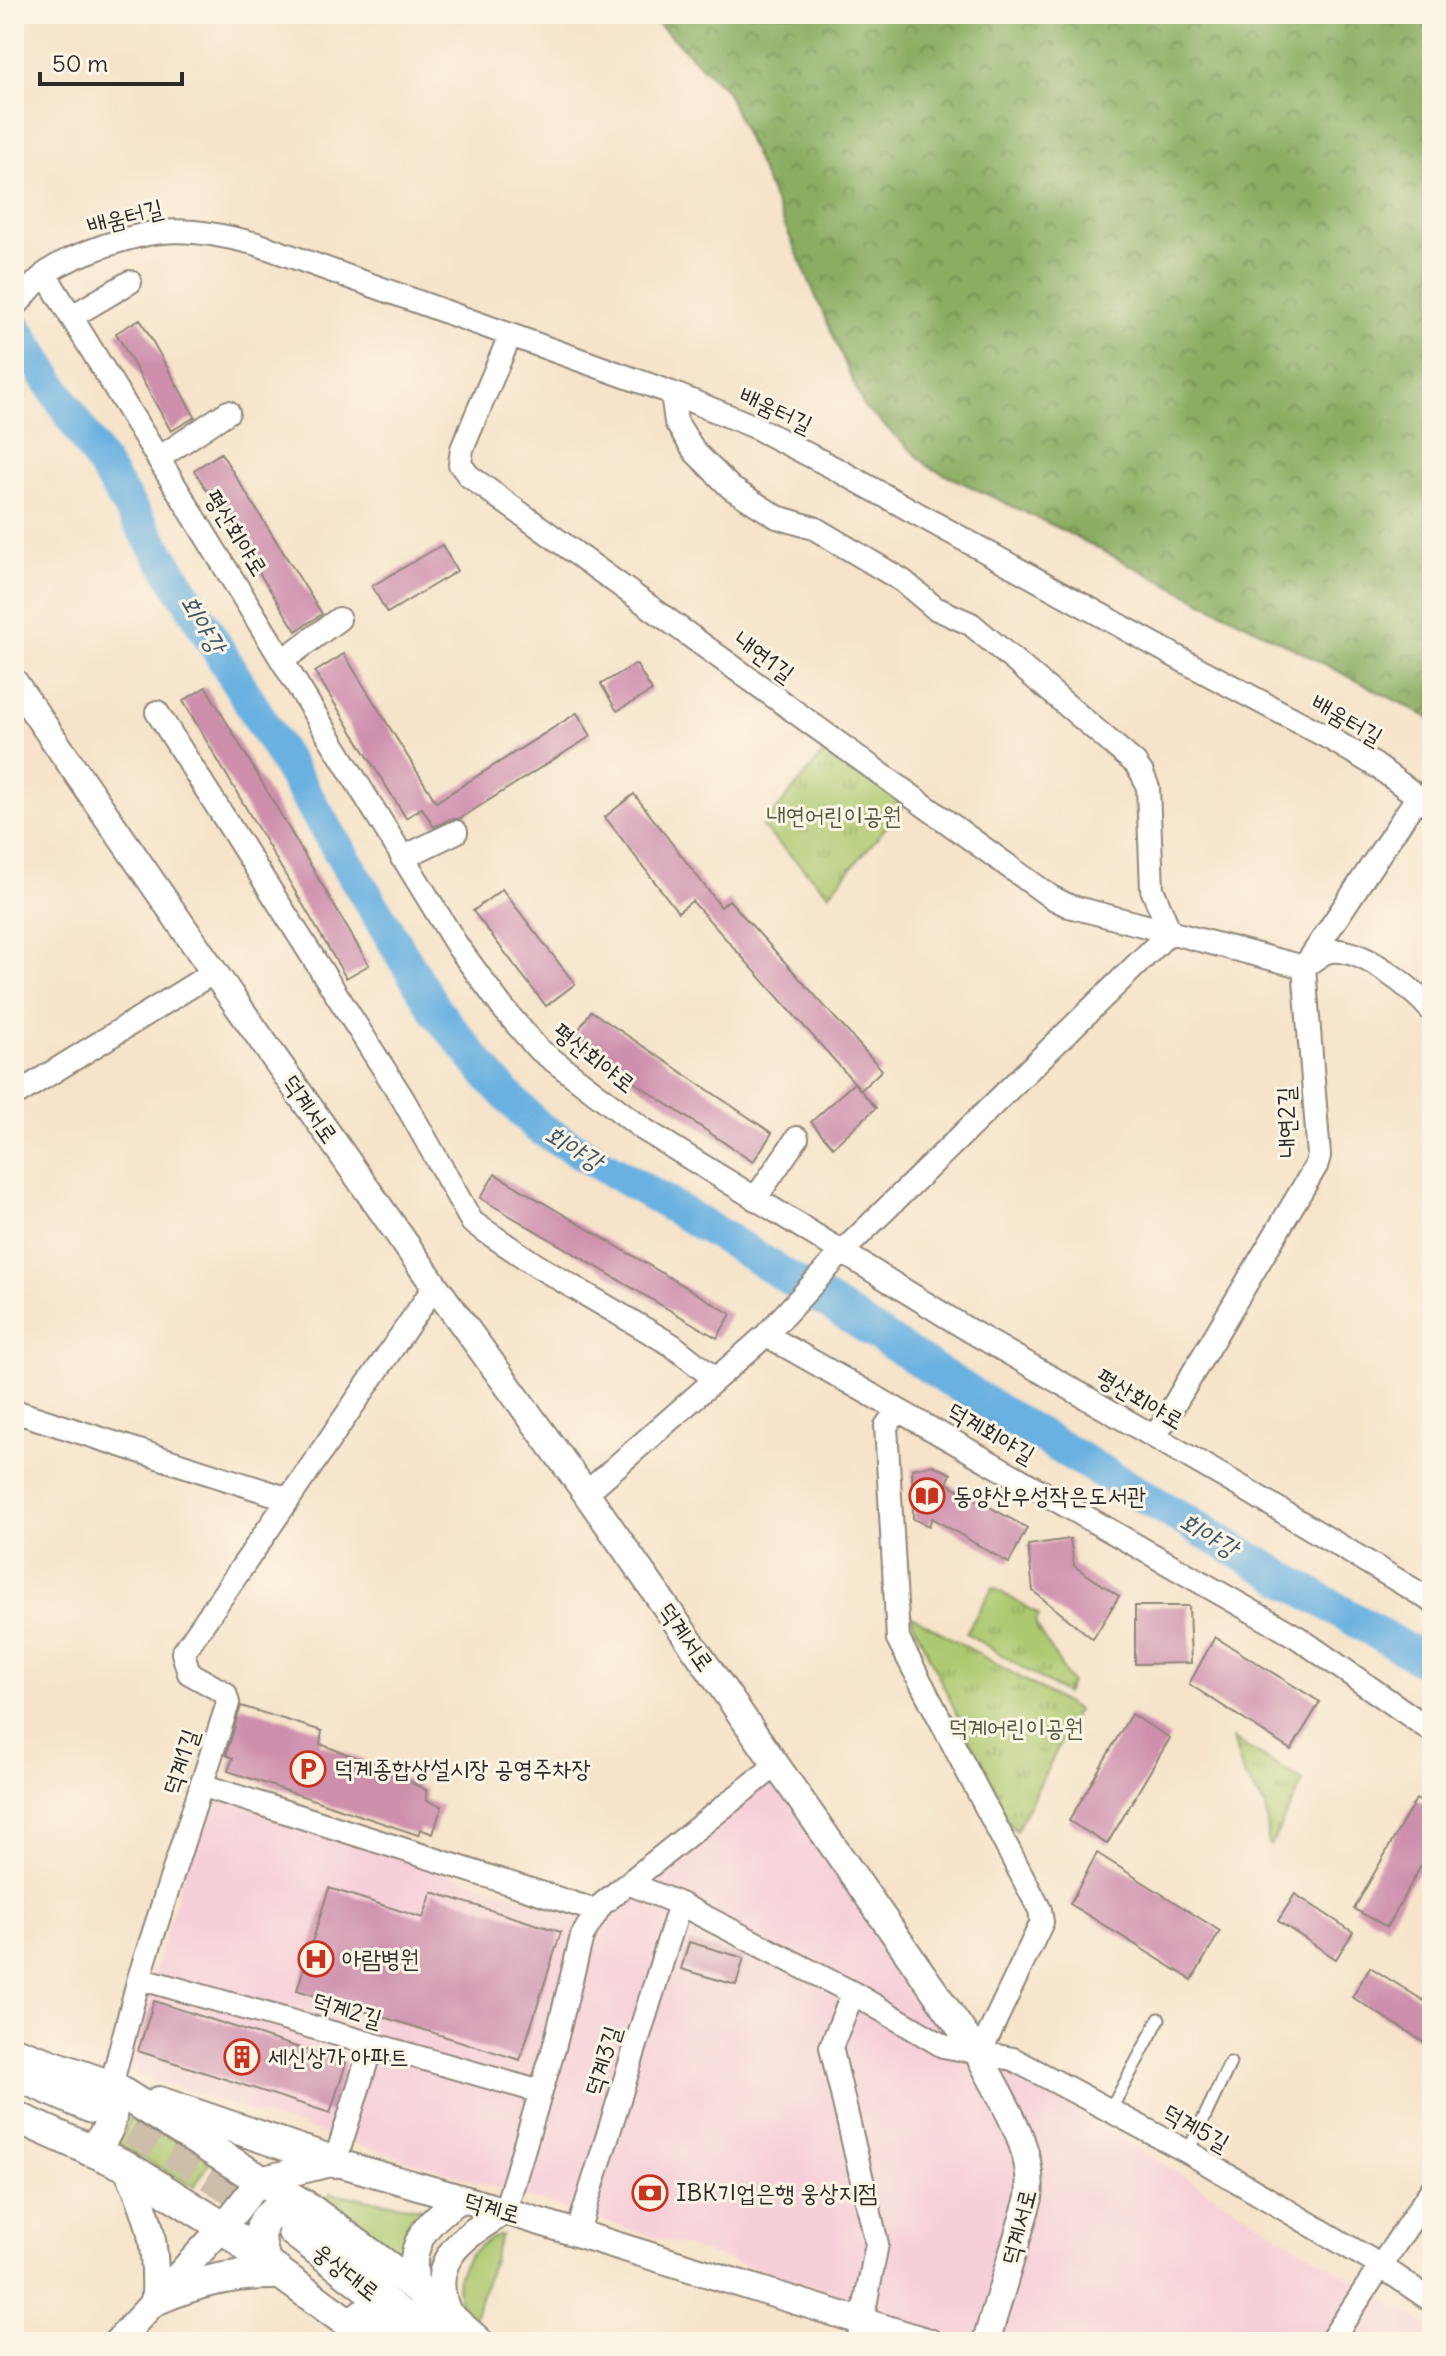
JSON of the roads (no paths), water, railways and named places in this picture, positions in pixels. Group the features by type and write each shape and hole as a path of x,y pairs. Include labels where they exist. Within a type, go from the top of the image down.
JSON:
{"main road":[{"path":"14,2052 95,2111 126,2166 223,2227 417,2288 444,2331 478,2342"},
{"path":"14,2074 260,2180 284,2245 374,2342"},
{"path":"14,2099 95,2111 335,2162"},
{"path":"14,2116 95,2111"},
{"path":"155,2300 209,2280 245,2273 284,2245"},
{"name":"웅상대로","path":"284,2245 444,2331"},
{"name":"웅상대로","path":"284,2245 400,2342"}],"street":[{"name":"배움터길","path":"45,274 83,254 150,232 179,230 220,235 257,244 672,393 753,426 838,470 1331,739 1375,765 1425,801"},
{"path":"18,303 45,274"},
{"name":"평산회야로","path":"45,274 458,947 537,1048 643,1129 755,1199 967,1329 1432,1601"},
{"path":"71,317 130,282"},
{"name":"내연1길","path":"510,336 462,449 460,464 469,476 1051,897 1069,906 1304,967"},
{"path":"586,1493 773,1327 842,1252 1170,932 1152,889 1148,788 1135,763 971,624 935,608 903,581 814,528 777,517 731,488 695,452 676,422 672,393"},
{"path":"159,458 228,412"},
{"path":"283,660 339,619"},
{"name":"덕계서로","path":"14,682 214,972 435,1286 586,1493 979,2055 1022,2141 1031,2180 1029,2198 986,2342"},
{"path":"157,712 403,1099 472,1222 539,1267 672,1345 715,1379"},
{"path":"1304,967 1425,801"},
{"path":"402,858 456,832"},
{"path":"1304,967 1328,951 1371,961 1432,1011"},
{"name":"내연2길","path":"1155,1437 1316,1166 1319,1156 1304,967"},
{"path":"14,1096 214,972"},
{"path":"755,1199 797,1138"},
{"name":"덕계1길","path":"95,2111 228,1703 225,1693 189,1673 183,1653 435,1286"},
{"name":"덕계회야길","path":"773,1327 898,1410 1297,1637 1432,1731"},
{"path":"628,1883 680,1904 853,1993 943,2046 979,2055 1042,1922 1040,1910 898,1639 886,1426 898,1410"},
{"path":"14,1411 289,1499"},
{"path":"444,2331 441,2299 443,2271 452,2249 505,2211 541,2092 582,1936 601,1905 776,1765"},
{"path":"201,1785 597,1911"},
{"name":"덕계3길","path":"577,2234 680,1904"},
{"name":"덕계2길","path":"139,1978 541,2092"},
{"path":"853,1993 831,2047 877,2244 861,2332"},
{"path":"335,2162 372,2044"},
{"name":"덕계5길","path":"979,2055 1013,2059 1188,2152 1381,2266 1432,2301"},
{"name":"덕계로","path":"260,2180 335,2162 577,2234 861,2332 929,2342"},
{"path":"126,2166 148,2218 156,2261 155,2300"},
{"path":"117,2342 223,2227 260,2180"},
{"path":"1330,2342 1432,2189"},
{"path":"417,2288 413,2274 414,2251 420,2238 444,2210 461,2199"}],"lane":[{"path":"1110,2111 1159,2019"},
{"path":"1188,2152 1230,2063"}],"waterway":[{"name":"회야강","path":"14,325 184,593 436,1011 495,1083 538,1127 735,1244 1010,1418 1432,1665"}],"tunnel":[{"path":"92,2108 193,2166 291,2230"}],"place":[{"name":"동양산우성작은도서관","path":"927,1496"},
{"name":"덕계종합상설시장 공영주차장","path":"308,1769"},
{"name":"아람병원","path":"316,1959"},
{"name":"세신상가 아파트","path":"242,2057"},
{"name":"IBK기업은행 웅상지점","path":"650,2193"}],"park label":[{"name":"내연어린이공원","path":"834,816"},
{"name":"덕계어린이공원","path":"1016,1728"}]}
